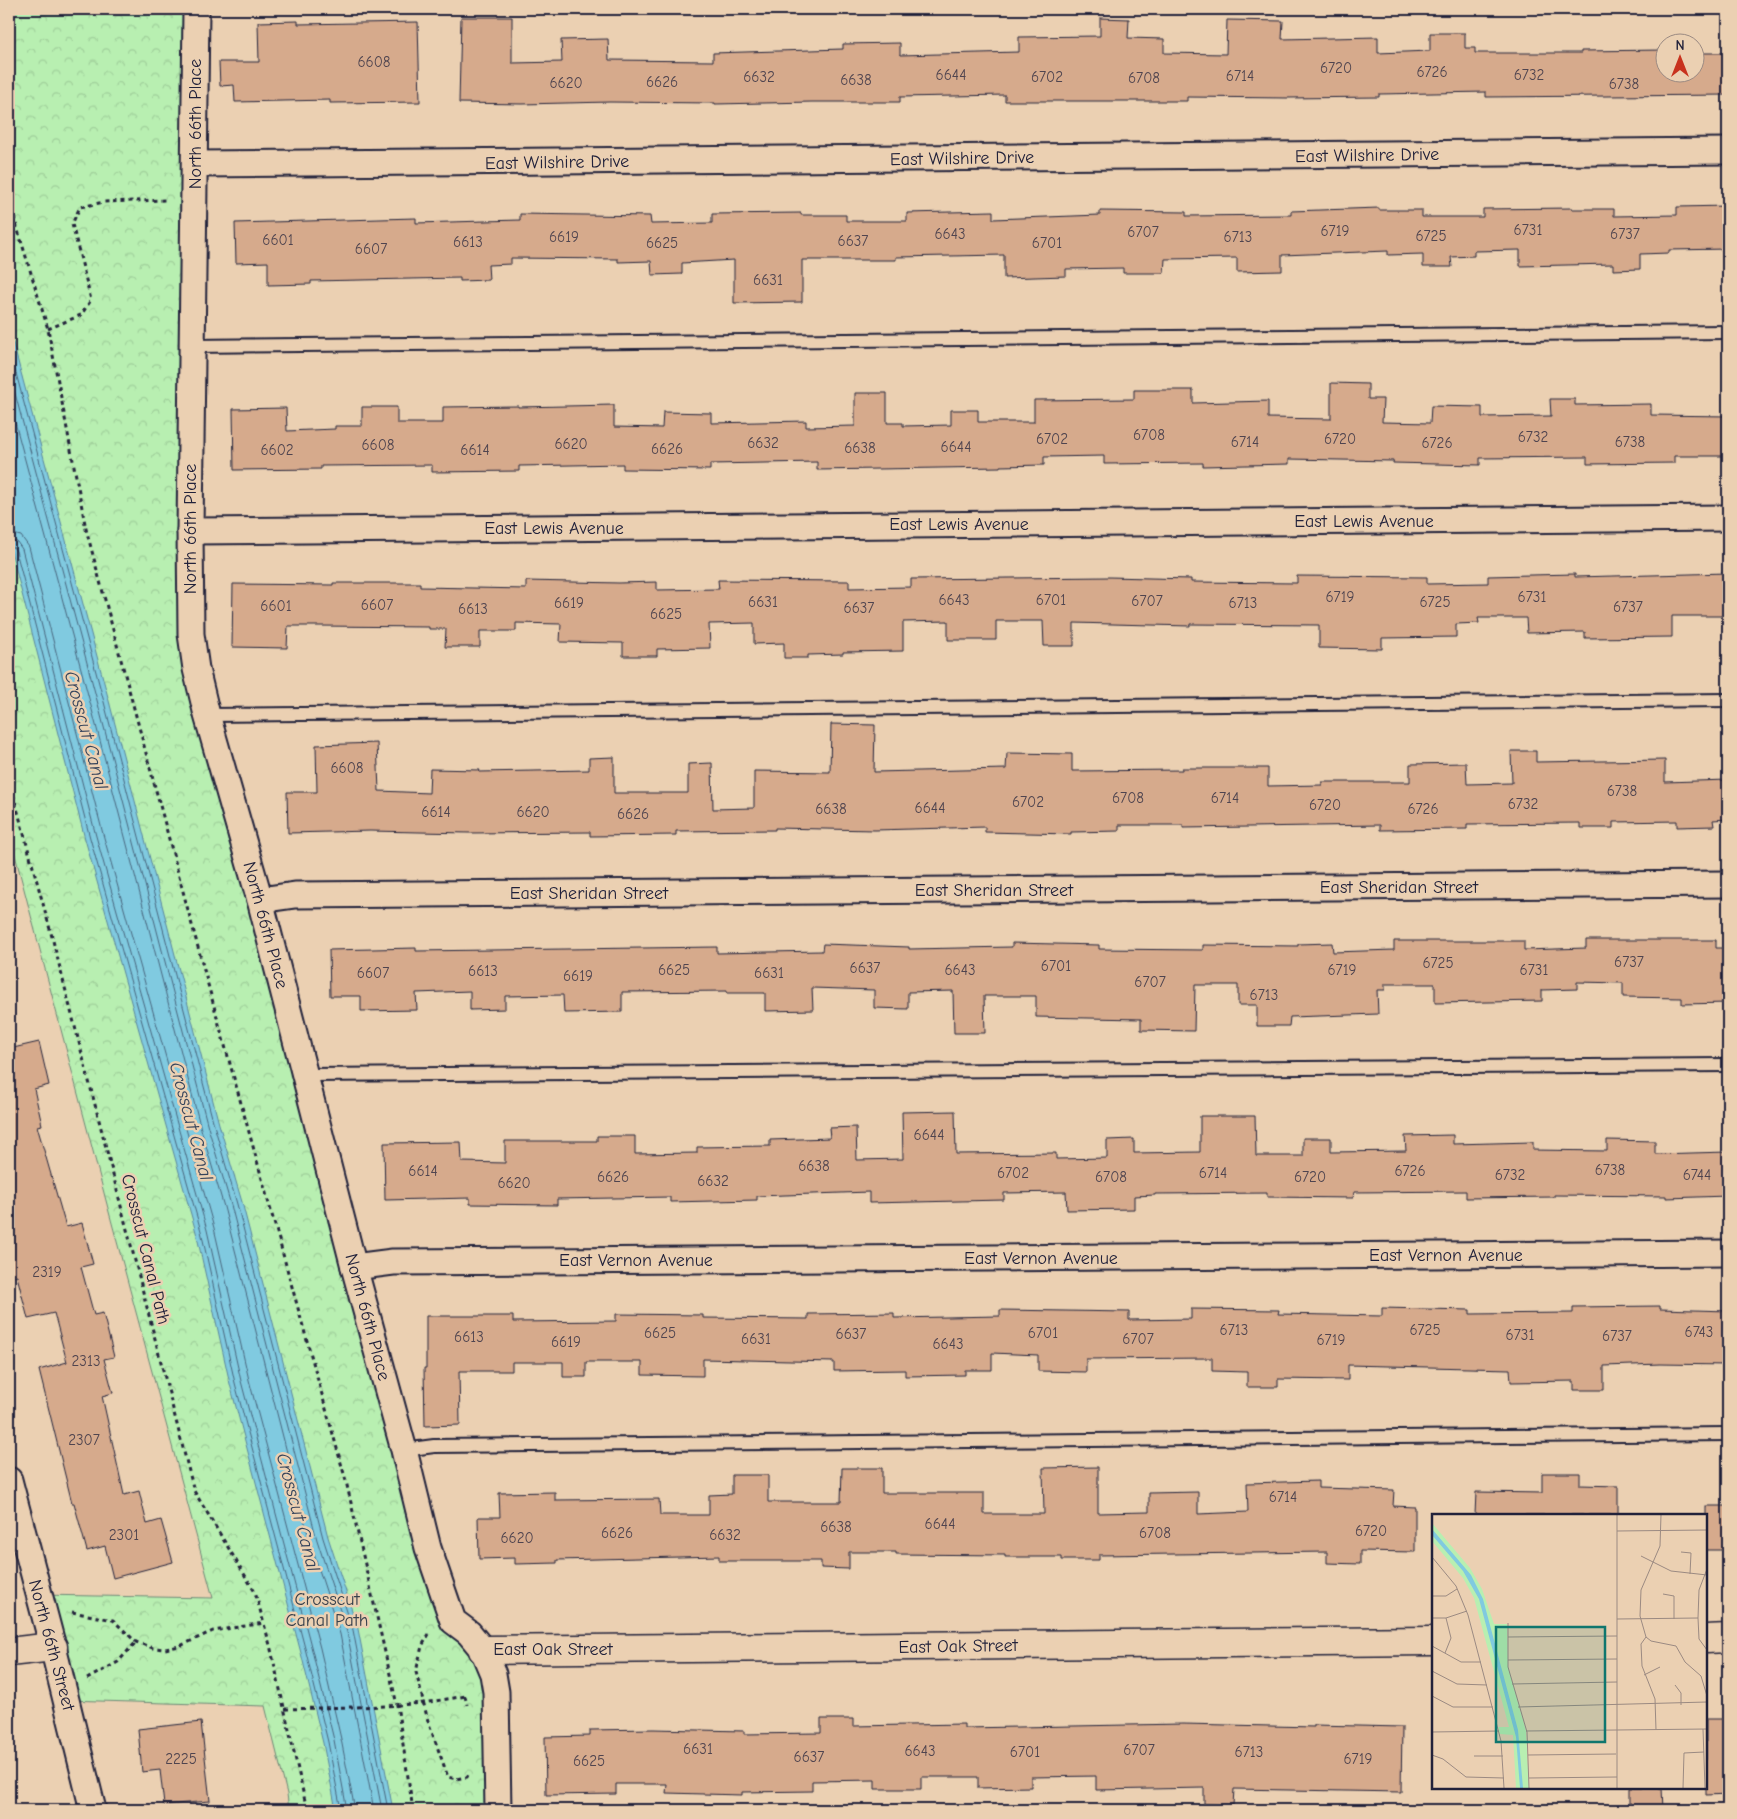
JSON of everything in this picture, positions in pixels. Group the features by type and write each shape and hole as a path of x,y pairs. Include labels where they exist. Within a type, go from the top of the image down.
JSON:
{"street":[{"name":"North 66th Place","path":"196,9 190,531 191,634 196,669 207,715 260,900 428,1548 453,1621"},
{"name":"East Wilshire Drive","path":"195,164 1728,151"},
{"name":"East Lewis Avenue","path":"190,531 1728,518"},
{"name":"East Sheridan Street","path":"260,900 295,895 1728,884"},
{"name":"East Vernon Avenue","path":"354,1267 403,1262 1728,1253"},
{"name":"North 66th Street","path":"9,1480 45,1615 93,1810"},
{"path":"453,1621 469,1634 483,1650 493,1674 496,1692 498,1810"},
{"path":"1707,1639 1728,1638"},
{"name":"East Oak Street","path":"483,1650 1432,1641"},
{"path":"9,1652 53,1648"}],"lane":[{"path":"191,346 1728,332"},
{"path":"207,715 1728,700"},
{"path":"306,1075 1728,1065"},
{"path":"404,1450 434,1446 1728,1434"}],"path":[{"path":"48,329 81,315 91,300 72,224 80,207 104,202 168,200"},
{"path":"9,201 48,329 86,529 210,990 346,1481 396,1705 413,1810"},
{"name":"Crosscut Canal Path","path":"9,779 194,1491 255,1592 285,1709 308,1810"},
{"path":"45,1615 76,1612 114,1620 136,1642 153,1648 165,1649 180,1646 213,1631 264,1623"},
{"path":"453,1621 429,1634 422,1646 416,1672 423,1703 448,1777 456,1779 467,1777 469,1771"},
{"path":"63,1687 85,1680 118,1662 136,1642"},
{"path":"285,1709 387,1706 423,1703 471,1695"},
{"path":"465,1696 467,1706"},
{"name":"Crosscut Canal Path","path":"304,1810 305,1801"}],"green space":[{"name":"Crosscut Canal Path","path":"9,9 196,9 191,634 428,1548 483,1650 498,1810 289,1810 287,1794 265,1706 66,1700 38,1595 213,1598 9,832"}],"water":[{"name":"Crosscut Canal","path":"9,328 109,701 219,1124 242,1202 328,1537 358,1629 393,1810 336,1810 323,1743 230,1384 196,1232 85,839 9,543"}],"building":[{"path":"461,17 512,17 512,63 562,62 561,40 608,39 609,60 713,61 713,53 843,49 843,44 900,43 900,55 1019,52 1019,37 1100,36 1100,18 1129,19 1128,38 1164,39 1164,53 1226,54 1227,20 1283,21 1282,39 1378,37 1378,53 1430,51 1430,33 1465,33 1465,48 1475,48 1475,53 1581,53 1581,51 1654,50 1654,82 1704,82 1704,53 1728,53 1728,95 1486,97 1486,92 1379,94 1379,97 1187,97 1187,101 1005,101 1005,95 900,97 900,102 715,104 610,102 459,103"},
{"path":"298,21 298,24 418,22 420,102 330,103 330,100 235,102 234,85 220,86 219,62 259,62 258,22"},
{"path":"1728,206 1728,249 1669,250 1669,253 1640,254 1640,269 1613,270 1613,264 1520,266 1520,250 1474,251 1474,256 1451,257 1452,267 1423,267 1423,254 1388,255 1388,251 1282,255 1282,271 1237,272 1237,258 1165,259 1164,273 1123,273 1123,268 1066,269 1066,276 1004,278 1004,255 896,257 896,260 802,260 802,302 734,303 734,260 682,263 682,274 652,275 651,261 618,262 618,259 511,258 511,264 488,265 489,280 460,281 460,278 311,281 311,284 268,285 268,262 236,263 235,223 416,218 416,223 520,220 520,214 650,216 651,224 712,223 712,214 801,213 801,215 846,215 846,221 907,221 907,213 993,211 993,219 1100,215 1100,211 1186,212 1186,216 1291,215 1291,211 1379,208 1379,210 1422,210 1422,217 1483,217 1483,209 1572,208 1614,209 1614,216 1677,215 1677,207"},
{"path":"1331,383 1368,384 1368,399 1383,399 1382,422 1430,423 1431,406 1482,407 1482,417 1551,416 1550,399 1575,399 1575,405 1651,404 1651,415 1728,416 1728,456 1674,456 1674,463 1587,464 1587,457 1480,458 1480,465 1289,459 1289,464 1203,466 1203,463 1104,464 1104,456 1044,457 1044,465 817,470 817,462 710,464 710,470 623,469 623,464 519,466 519,471 432,472 432,465 321,466 321,469 234,470 233,409 286,408 287,431 335,429 335,426 362,426 362,407 397,407 397,423 443,423 443,407 614,405 614,427 662,428 663,412 711,413 711,423 806,421 806,427 855,426 855,393 887,393 887,423 903,423 903,426 951,425 951,410 978,410 978,422 1034,422 1034,400 1134,399 1134,390 1193,390 1193,403 1268,401 1268,418 1331,419"},
{"path":"1728,573 1728,616 1672,616 1672,637 1585,638 1585,632 1527,633 1526,618 1478,618 1479,623 1456,624 1456,637 1382,638 1382,649 1319,648 1319,625 1190,624 1190,626 1074,623 1074,646 1044,646 1043,621 996,621 996,640 948,640 948,621 903,622 903,651 843,652 843,654 808,655 808,658 784,658 784,643 754,644 754,623 709,624 710,648 657,649 657,656 623,656 623,643 560,642 561,624 516,623 516,631 480,631 480,647 445,647 446,629 429,629 429,627 288,626 287,648 232,647 233,584 333,585 333,583 420,583 420,587 526,589 526,581 657,582 657,590 719,589 718,580 849,581 849,588 911,587 911,579 1109,577 1191,579 1191,582 1297,583 1297,576 1427,577 1427,584 1488,583 1488,576 1575,574 1575,577"},
{"path":"831,724 875,725 874,772 1006,769 1007,753 1072,754 1072,771 1268,768 1268,786 1322,785 1322,782 1410,782 1410,764 1466,763 1467,784 1512,783 1511,751 1536,751 1536,762 1665,760 1665,782 1728,780 1728,819 1713,820 1714,826 1677,827 1677,821 1613,822 1613,828 1580,828 1580,823 1467,824 1467,829 1380,830 1380,825 1183,828 1183,825 1119,825 1119,831 1071,832 1071,834 985,832 985,827 875,830 775,828 775,830 676,831 676,835 590,836 590,832 469,833 370,831 288,833 287,792 317,792 316,745 377,743 379,791 429,793 430,769 480,770 479,772 589,770 589,758 614,757 614,793 688,793 688,764 712,763 713,809 754,808 754,771 830,772"},
{"path":"1586,940 1716,940 1716,948 1728,948 1728,1003 1682,1004 1682,998 1623,997 1623,983 1577,982 1577,989 1542,990 1542,1001 1435,1003 1435,984 1385,984 1385,990 1377,990 1378,1014 1290,1017 1289,1026 1257,1026 1257,1005 1238,1005 1238,985 1195,985 1194,1031 1141,1030 1141,1019 1036,1017 1036,996 984,996 985,1033 954,1033 953,991 908,992 908,1009 874,1008 874,990 812,988 813,1010 765,1011 765,993 727,993 727,991 622,992 622,1012 564,1013 563,995 505,996 505,1009 470,1010 470,991 416,993 417,1010 361,1011 361,996 330,996 329,950 416,948 416,951 717,947 717,953 822,951 823,944 909,947 909,949 1012,947 1012,943 1099,945 1099,949 1203,950 1203,945 1298,946 1298,944 1332,943 1333,952 1394,950 1394,941 1524,941 1524,950 1586,948"},
{"path":"39,1042 49,1085 34,1089 42,1125 37,1126 66,1227 82,1223 93,1264 81,1267 94,1315 103,1313 114,1357 104,1359 113,1393 102,1396 124,1495 139,1491 147,1524 161,1520 173,1562 113,1578 105,1546 87,1551 74,1503 72,1503 39,1370 67,1362 54,1313 28,1319 17,1276 13,1277 9,1259 9,1049"},
{"path":"955,1111 956,1154 1056,1153 1056,1159 1107,1158 1107,1140 1134,1139 1134,1153 1200,1152 1200,1116 1255,1116 1256,1156 1303,1156 1303,1138 1331,1138 1331,1152 1406,1151 1405,1136 1453,1135 1453,1144 1533,1142 1533,1150 1607,1151 1607,1140 1655,1141 1655,1154 1728,1152 1728,1196 1666,1198 1666,1196 1554,1195 1554,1197 1466,1198 1466,1191 1354,1192 1353,1198 1267,1197 1267,1193 1155,1194 1134,1196 1134,1209 1067,1210 1066,1192 1004,1193 1004,1200 869,1203 869,1192 757,1196 757,1200 670,1202 670,1197 557,1199 557,1205 470,1204 470,1198 385,1200 384,1143 461,1142 462,1162 505,1163 505,1141 597,1141 597,1136 635,1136 635,1154 697,1153 697,1147 770,1146 770,1140 830,1138 829,1128 856,1127 857,1160 903,1159 902,1112"},
{"path":"1660,1306 1660,1309 1728,1311 1728,1365 1660,1364 1604,1366 1604,1390 1574,1390 1574,1381 1511,1382 1510,1369 1348,1365 1348,1380 1278,1379 1278,1387 1247,1387 1247,1372 1212,1371 1212,1358 1086,1359 1086,1372 1038,1371 1038,1355 992,1353 992,1370 965,1370 965,1375 905,1376 905,1370 834,1371 834,1362 703,1359 703,1376 642,1375 642,1362 586,1362 586,1377 563,1377 563,1362 512,1362 512,1371 459,1371 460,1425 425,1426 424,1368 426,1368 426,1316 513,1316 513,1322 616,1321 616,1314 703,1315 703,1318 808,1319 808,1314 894,1313 894,1318 1000,1316 1000,1310 1129,1312 1129,1320 1191,1319 1191,1309 1279,1310 1278,1314 1382,1316 1382,1308 1470,1310 1470,1314 1573,1313 1573,1307"},
{"path":"1098,1467 1098,1513 1149,1512 1149,1493 1198,1492 1198,1514 1248,1512 1247,1483 1318,1481 1318,1488 1394,1490 1393,1506 1415,1507 1415,1552 1360,1551 1360,1564 1327,1563 1327,1552 1099,1555 1099,1560 1062,1560 1062,1557 849,1552 849,1569 821,1568 821,1561 719,1561 719,1556 557,1560 557,1563 515,1564 515,1558 479,1559 478,1517 500,1517 499,1493 555,1492 555,1500 659,1499 660,1515 709,1515 709,1495 732,1494 732,1475 768,1475 768,1502 841,1502 842,1468 882,1468 882,1493 984,1493 984,1514 1044,1514 1043,1468"},
{"path":"1542,1473 1580,1473 1580,1485 1618,1486 1618,1514 1475,1514 1476,1492 1542,1493"},
{"path":"1706,1506 1728,1506 1728,1550 1707,1550"},
{"path":"821,1719 853,1719 853,1726 964,1724 964,1728 1183,1724 1402,1727 1401,1792 1234,1789 1233,1805 1204,1804 1204,1788 1096,1790 1096,1776 1031,1777 1031,1787 978,1788 978,1777 921,1777 921,1789 875,1789 875,1780 812,1781 812,1791 742,1792 742,1795 666,1793 667,1784 616,1784 616,1794 546,1795 545,1737 590,1736 590,1730 653,1729 744,1731 744,1734 821,1733"},
{"path":"1707,1719 1728,1719 1728,1794 1706,1795"},
{"path":"201,1722 210,1801 164,1805 160,1770 142,1772 138,1729"},
{"path":"1630,1789 1662,1789 1663,1810 1630,1810"}]}
